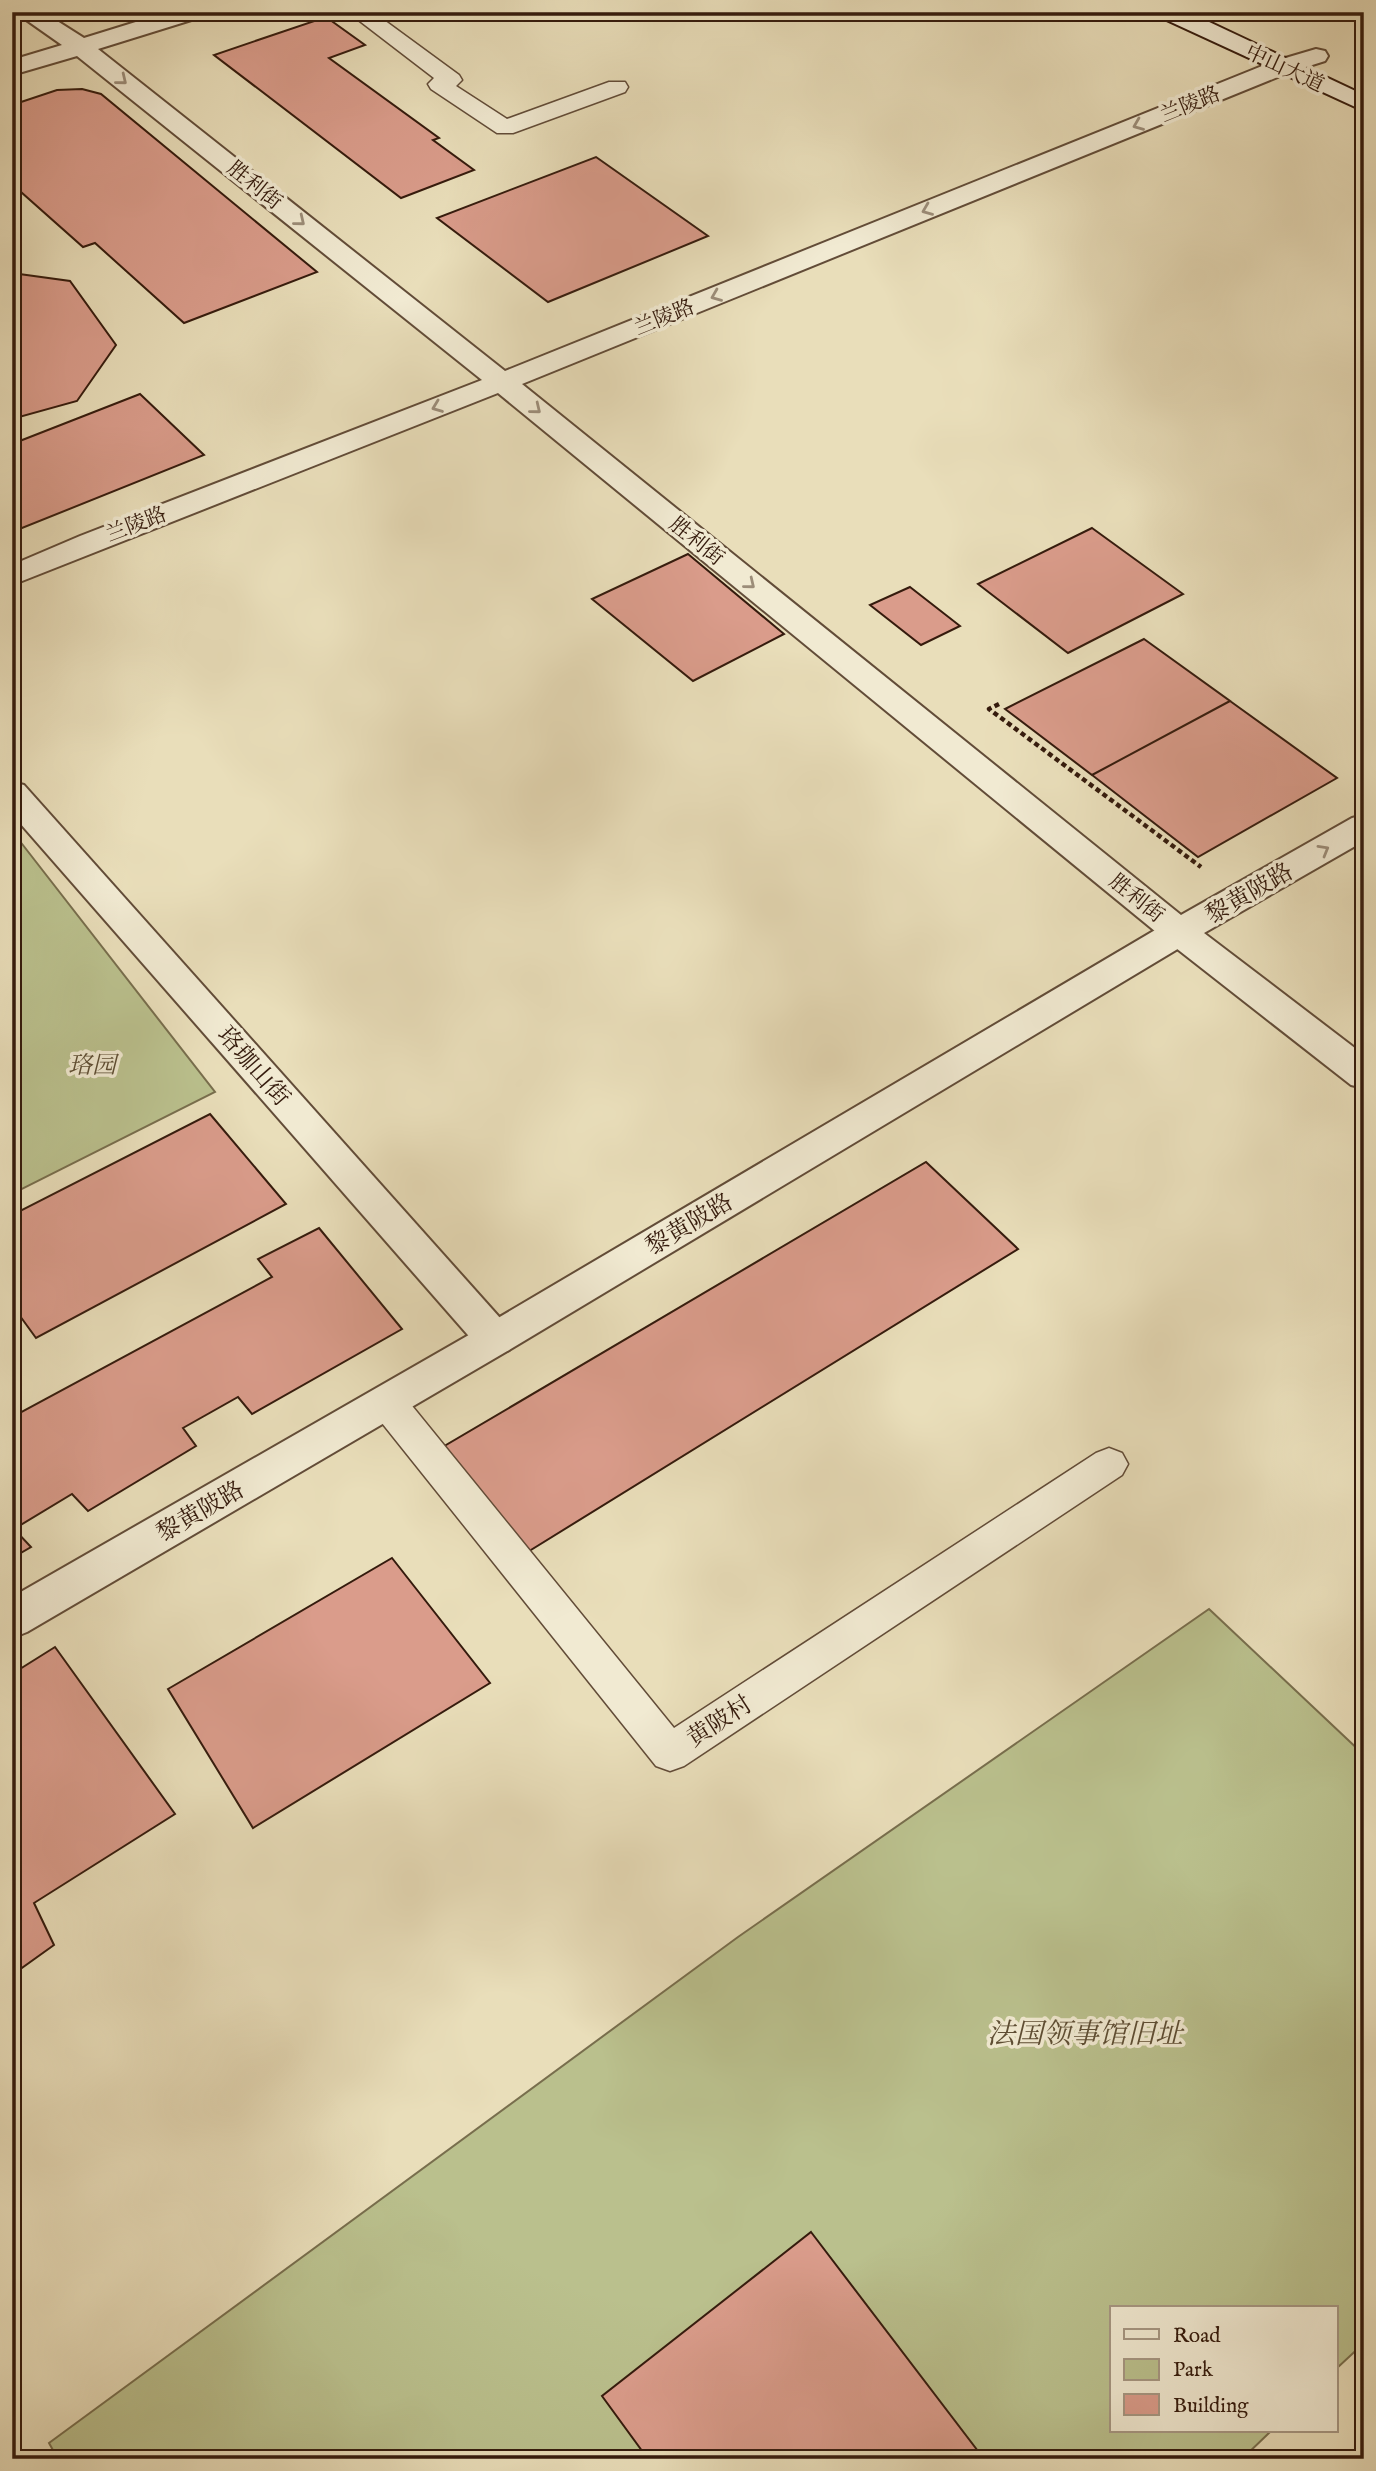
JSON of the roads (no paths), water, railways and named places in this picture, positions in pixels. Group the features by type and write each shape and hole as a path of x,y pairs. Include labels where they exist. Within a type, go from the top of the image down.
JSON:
{"street":[{"name":"胜利街","path":"27,12 81,47 502,382 1180,932 1364,1075"},
{"path":"12,68 193,12"},
{"name":"中山大道","path":"1168,12 1364,104"},
{"name":"中山大道","path":"1222,12 1328,61"},
{"name":"兰陵路","path":"12,576 91,542 502,382 1281,67 1328,61"},
{"name":"珞珈山街","path":"12,793 495,1339"},
{"name":"黎黄陂路","path":"12,1619 495,1339 1180,932 1364,827"}],"lane":[{"path":"359,12 451,79 439,84 505,128 617,87"},
{"name":"黄陂村","path":"387,1402 670,1753 1109,1465"}],"park label":[{"name":"珞园","path":"92,1065"},
{"name":"法国领事馆旧址","path":"1085,2033"}]}
